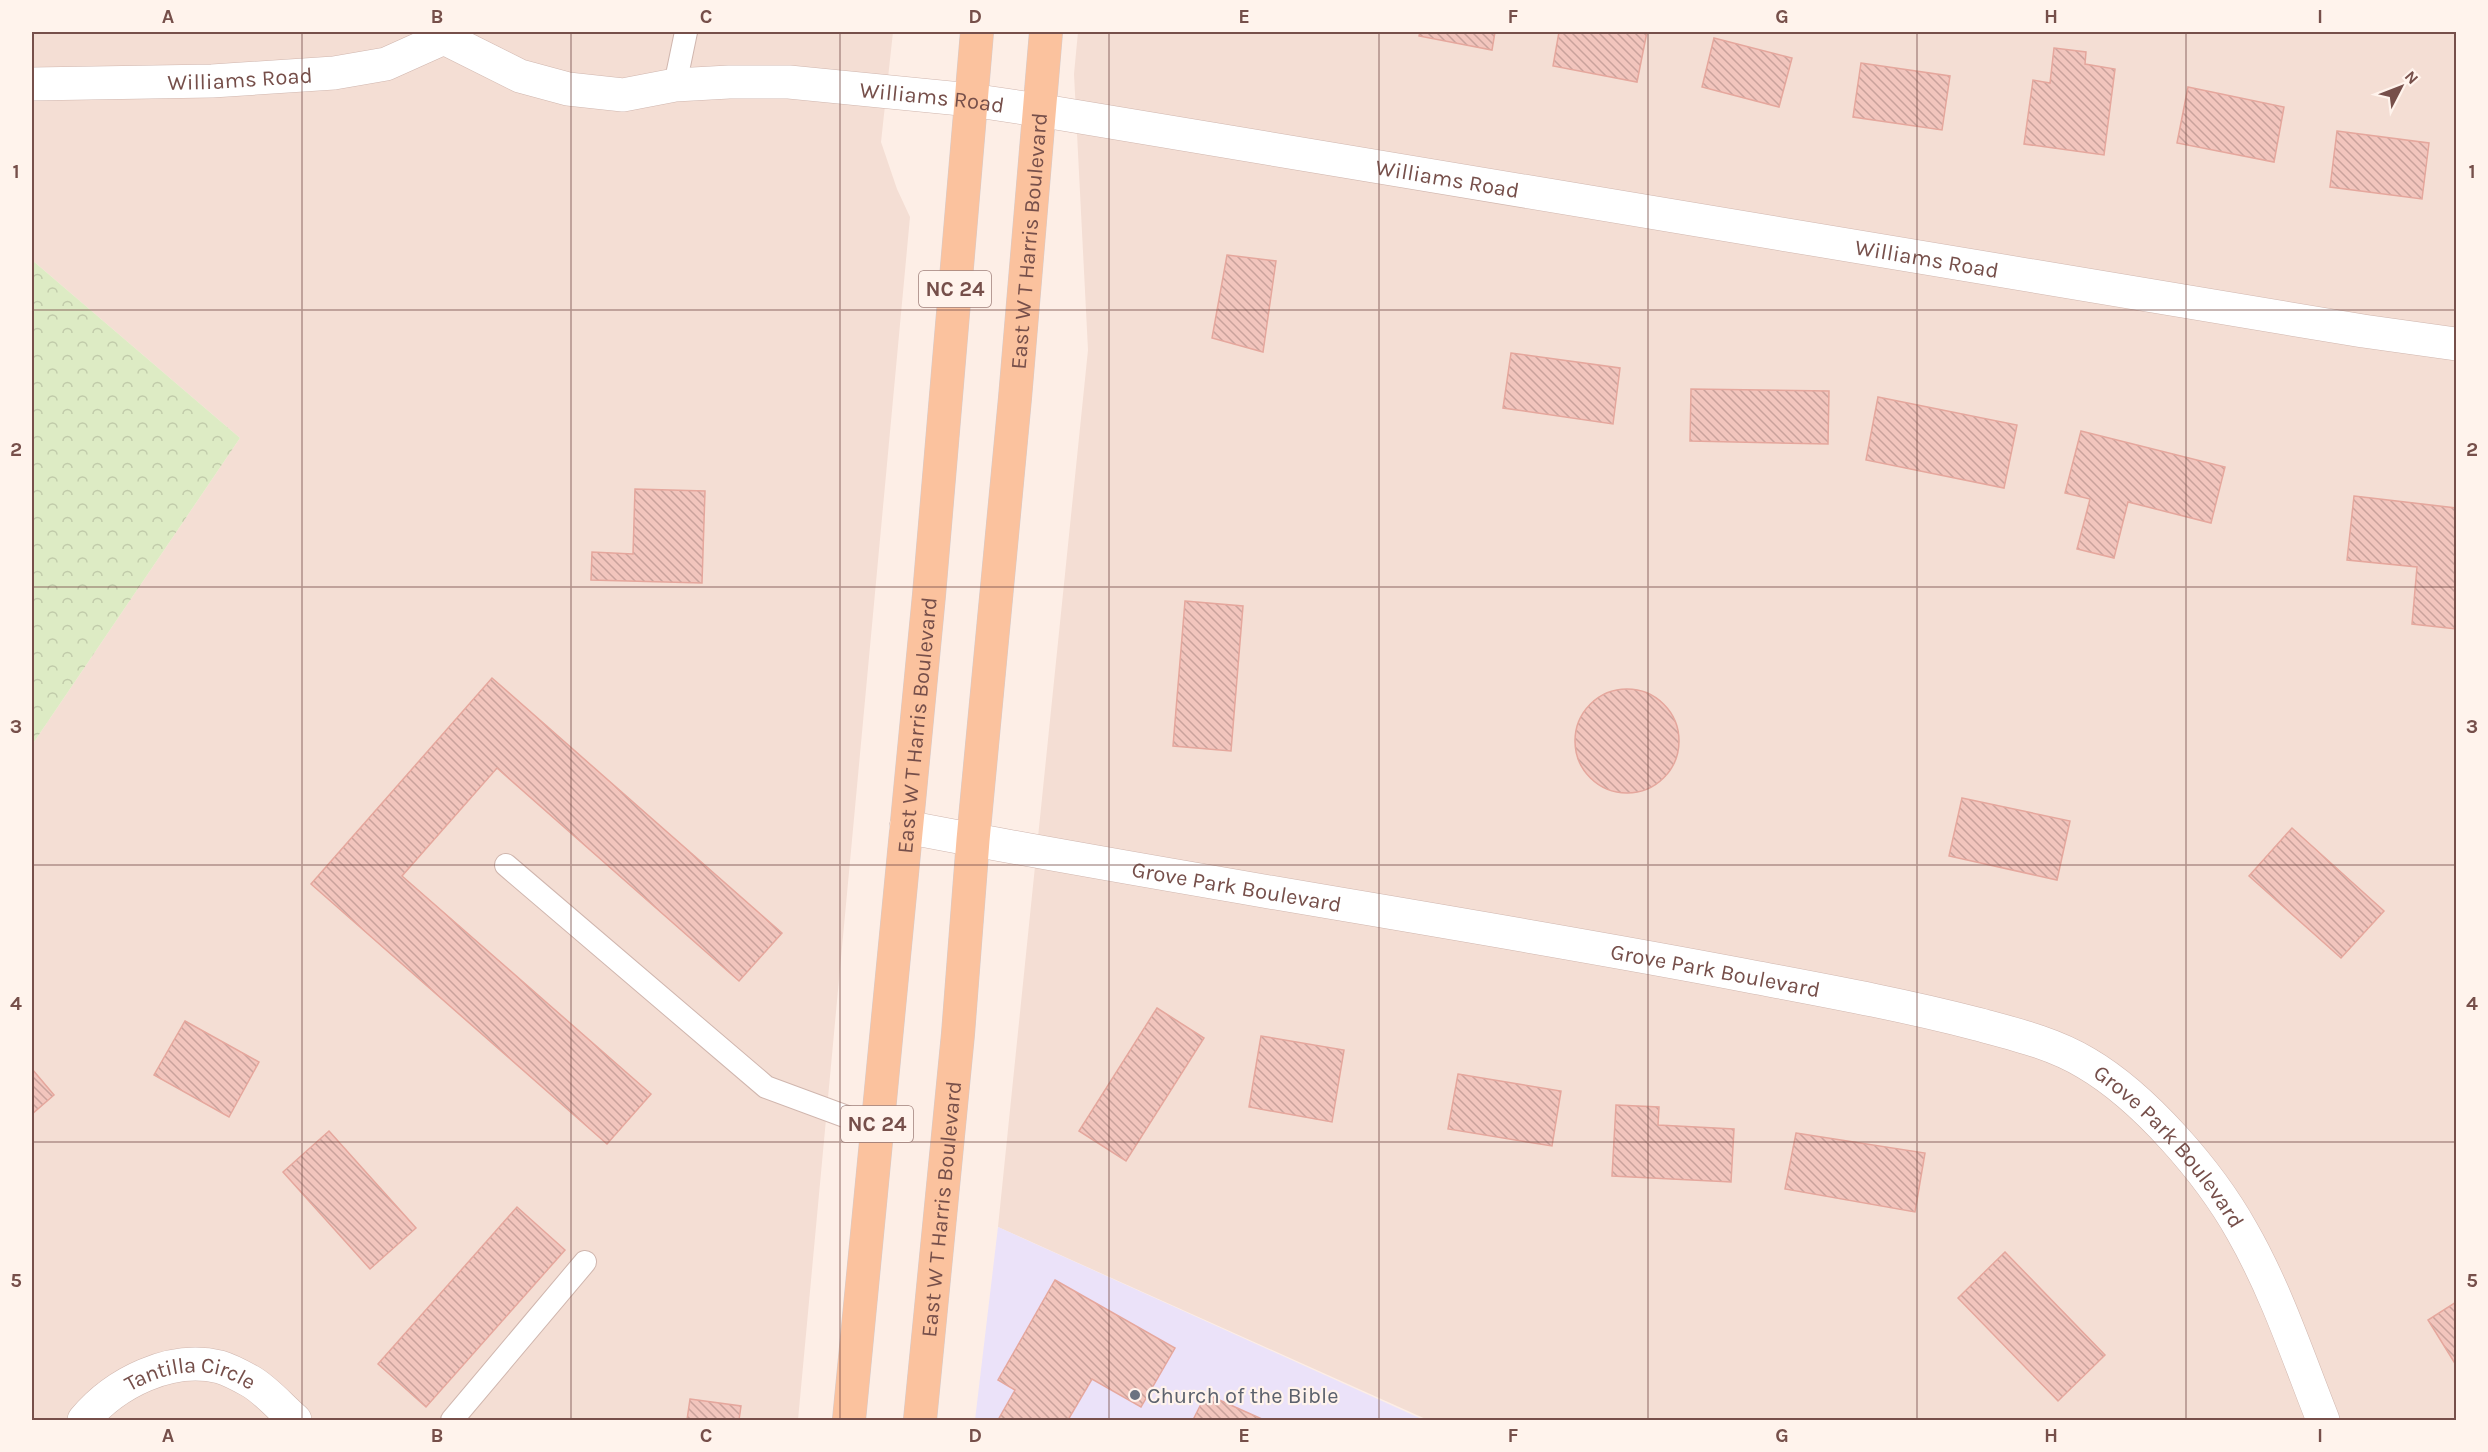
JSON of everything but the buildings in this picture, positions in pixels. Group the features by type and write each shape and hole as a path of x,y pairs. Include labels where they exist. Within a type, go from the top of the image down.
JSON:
{"main road":[{"name":"East W T Harris Boulevard","path":"849,1420 929,596 977,32"},
{"name":"East W T Harris Boulevard","path":"920,1420 958,1034 973,840 1016,387 1046,32"}],"street":[{"name":"Williams Road","path":"32,84 212,81 334,73 386,64 443,35 520,76 568,89 623,95 675,85 789,82 971,100 2363,331 2457,344"},
{"name":"Grove Park Boulevard","path":"906,827 1687,964 1912,1007 2039,1041 2086,1062 2128,1093 2163,1127 2214,1187 2243,1231 2275,1299 2323,1420"},
{"name":"Tantilla Circle","path":"84,1420 95,1407 152,1371 186,1364 220,1367 252,1382 295,1420"}],"lane":[{"path":"675,85 686,32"},
{"path":"506,865 766,1088 877,1128"},
{"path":"453,1420 585,1262"}],"shaded area":[{"path":"32,32 893,32 881,142 897,189 910,217 798,1420 32,1420 32,745 240,438 32,260"},
{"path":"1078,32 2456,32 2456,1420 1428,1420 998,1227 1088,350 1074,74"},
{"path":"998,1227 1424,1420 975,1420"}],"green space":[{"path":"32,260 240,438 32,745"}],"place":[{"name":"Church of the Bible","path":"1135,1395"}]}
